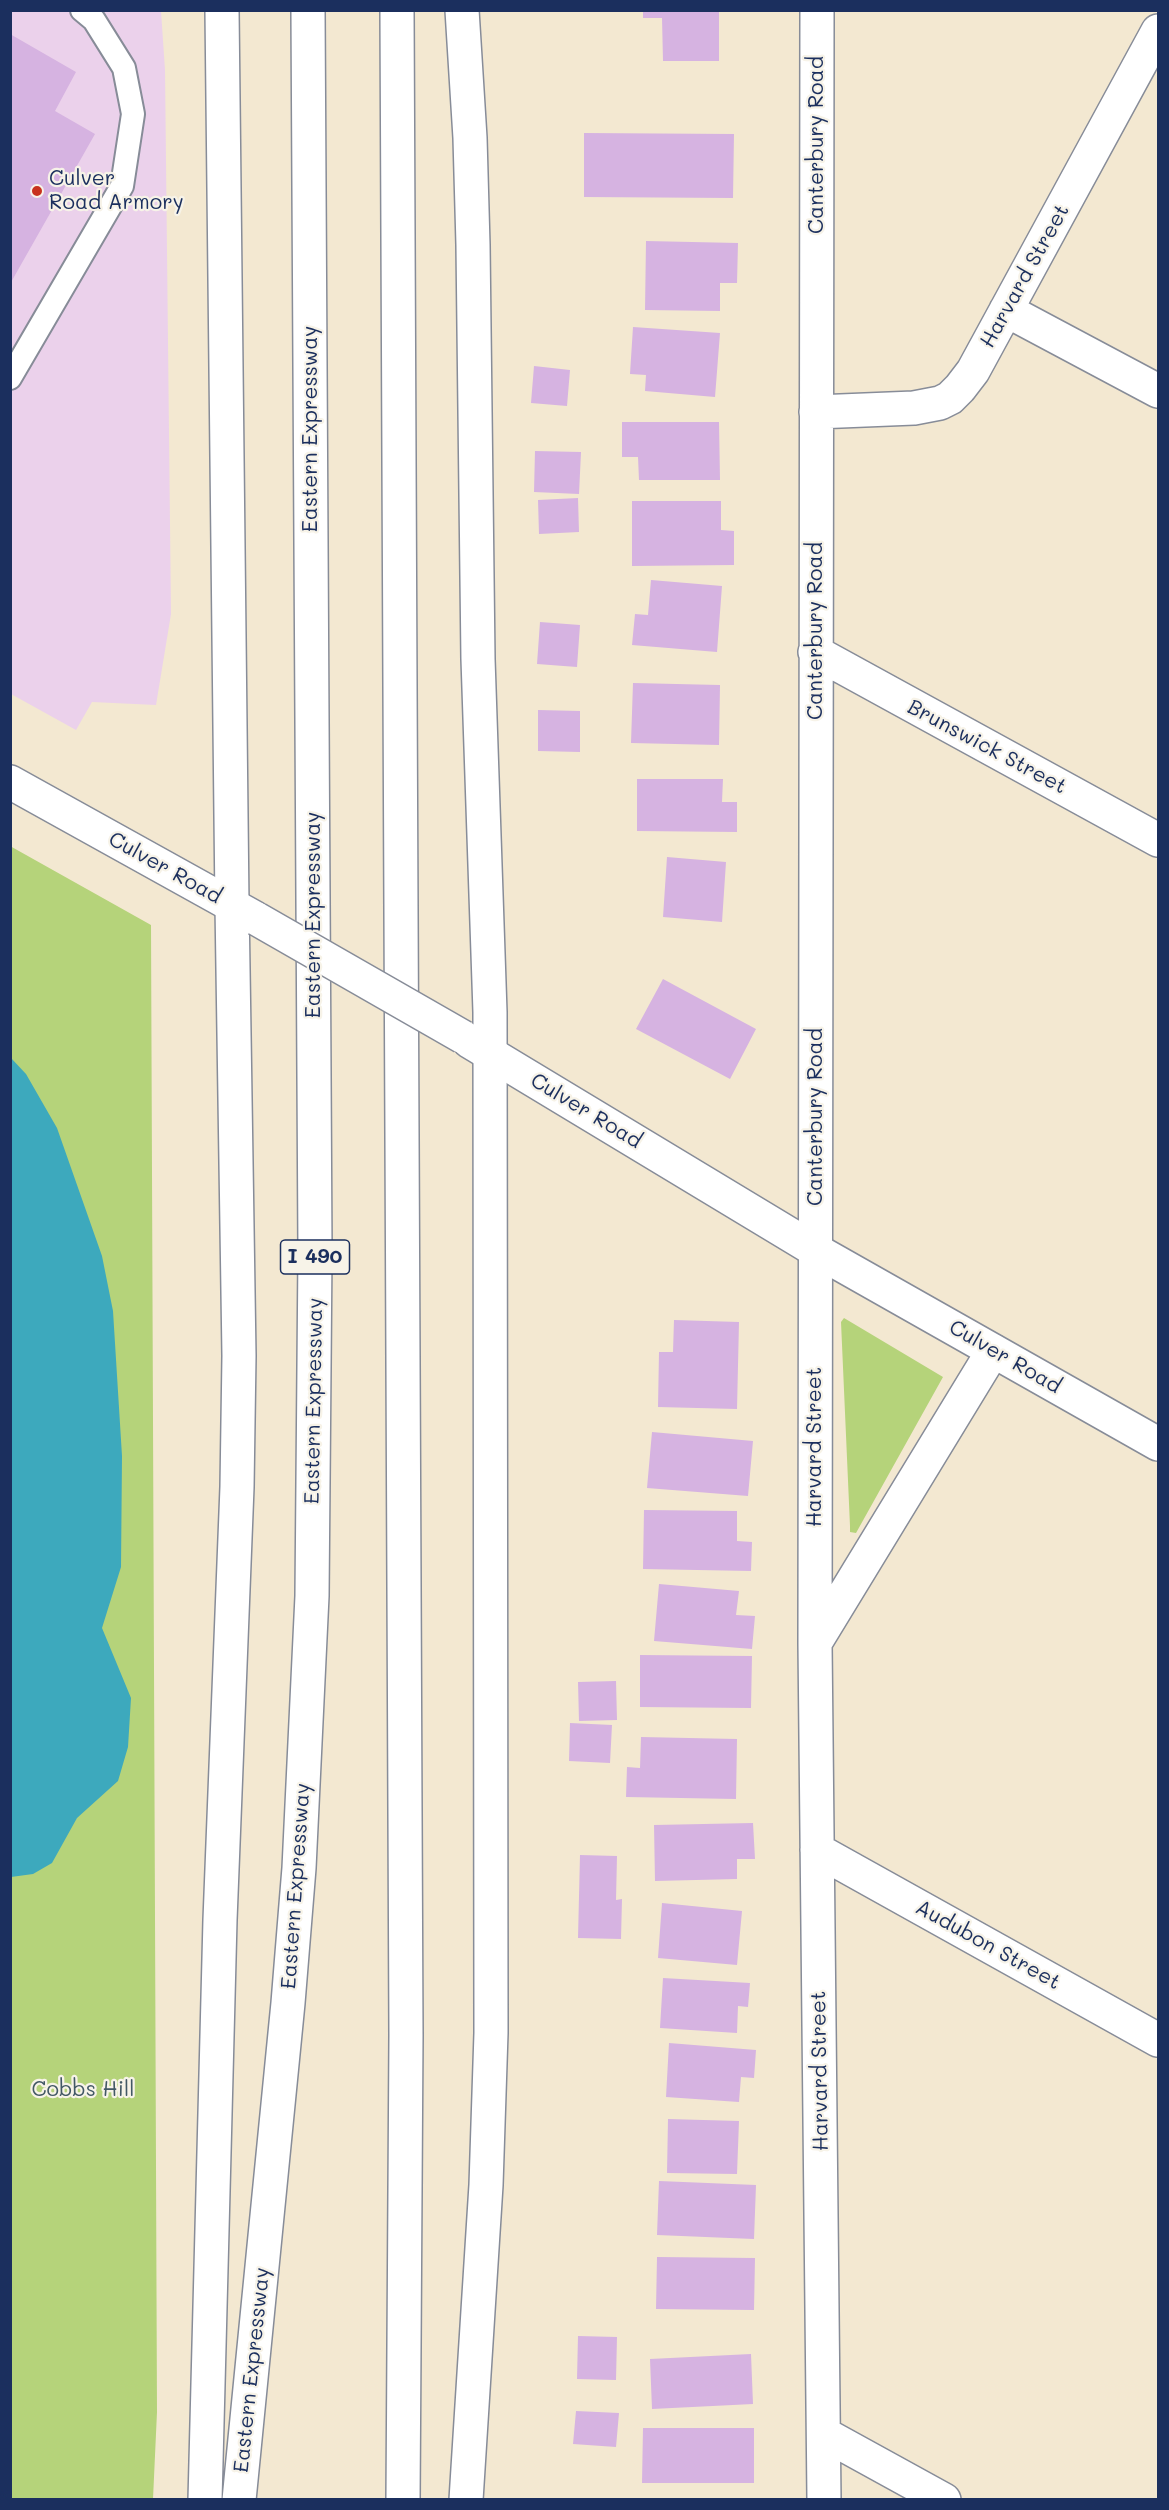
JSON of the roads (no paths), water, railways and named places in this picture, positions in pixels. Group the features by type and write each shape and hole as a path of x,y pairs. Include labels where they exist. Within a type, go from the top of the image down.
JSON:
{"main road":[{"path":"205,2499 220,1920 239,1402 244,912 222,10"},
{"name":"Eastern Expressway","path":"239,2499 288,2003 301,1835 311,1607 315,1252 309,10"},
{"path":"397,10 406,2069 403,2499"},
{"path":"462,10 473,233 478,659 490,1054 492,2033 466,2499"},
{"name":"Canterbury Road","path":"817,1251 815,652 818,10"},
{"name":"Harvard Street","path":"816,412 914,408 950,398 973,370 1158,31"},
{"path":"1006,310 1158,391"},
{"name":"Brunswick Street","path":"815,652 1158,840"},
{"name":"Culver Road","path":"10,782 463,1037 817,1251 1158,1444"},
{"name":"Harvard Street","path":"817,1251 814,1643 824,2499"},
{"path":"814,1643 993,1351"},
{"name":"Audubon Street","path":"817,1850 1158,2040"},
{"path":"824,2434 944,2499"}],"lane":[{"path":"10,378 122,186 133,114 124,68 94,20 82,10"}],"water":[{"path":"11,1058 26,1074 57,1128 102,1256 113,1311 122,1456 121,1567 102,1628 131,1698 128,1747 118,1781 77,1818 52,1863 33,1874 11,1877"}],"place":[{"name":"Culver Road Armory","path":"37,191"}],"park label":[{"name":"Cobbs Hill","path":"83,2090"}]}
